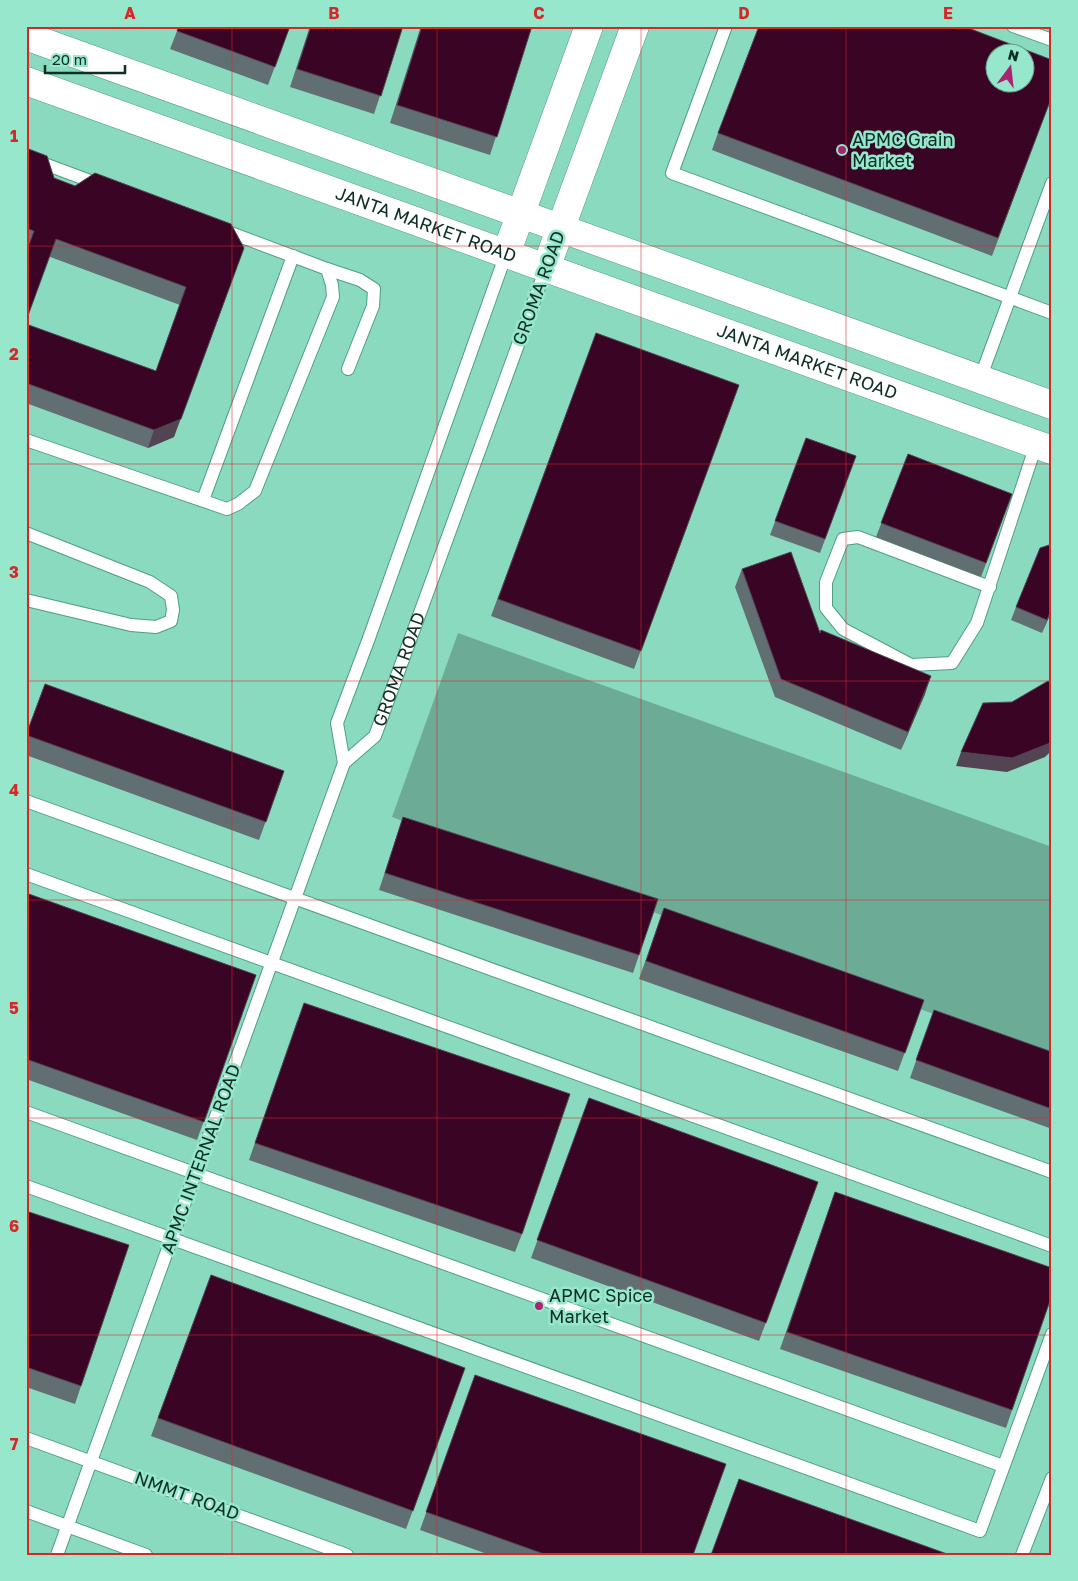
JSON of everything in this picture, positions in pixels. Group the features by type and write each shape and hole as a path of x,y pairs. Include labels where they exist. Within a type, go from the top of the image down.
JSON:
{"main road":[{"path":"506,254 589,26"},
{"name":"GROMA ROAD","path":"546,268 635,26"},
{"path":"26,36 1052,405"},
{"name":"JANTA MARKET ROAD","path":"26,81 1044,448"}],"lane":[{"path":"726,26 672,173 1052,313"},
{"path":"1013,26 1052,40"},
{"path":"26,157 109,187"},
{"path":"980,379 1052,183"},
{"path":"210,225 360,280 374,288 373,306 348,369"},
{"path":"344,763 336,723 369,638 506,254"},
{"path":"203,500 293,256"},
{"path":"26,440 227,509 238,504 255,491 333,297 327,268"},
{"name":"GROMA ROAD","path":"344,763 375,736 546,268"},
{"path":"990,587 858,537 843,539 826,582 826,608 843,629 911,665 952,663 977,623 1044,448"},
{"path":"26,534 150,582 171,596 173,610 171,621 156,627 130,626 26,600"},
{"name":"APMC INTERNAL ROAD","path":"58,1555 344,763"},
{"path":"26,801 1052,1172"},
{"path":"26,874 1052,1246"},
{"path":"26,1112 1004,1466"},
{"path":"26,1186 980,1532 1052,1334"},
{"name":"NMMT ROAD","path":"26,1438 347,1555"},
{"path":"1022,1555 1052,1478"},
{"path":"26,1511 146,1555"}],"green space":[{"path":"458,633 1052,847 1052,1057 392,817"}],"building":[{"path":"179,26 290,26 275,67 177,31"},
{"path":"311,26 403,26 381,96 297,69"},
{"path":"422,26 532,26 497,137 397,105"},
{"path":"759,26 963,26 1005,42 986,42 986,92 1036,92 1036,54 1052,60 1052,96 998,238 718,133"},
{"path":"26,148 47,156 54,178 75,186 95,173 231,224 244,248 181,419 154,430 26,383 26,324 156,371 186,287 56,239 26,321 26,253 34,231 26,228"},
{"path":"596,333 739,385 641,651 498,599"},
{"path":"806,438 856,456 825,539 775,521"},
{"path":"908,454 1012,494 986,563 881,523"},
{"path":"1052,544 1052,608 1047,620 1016,607 1040,548"},
{"path":"791,552 820,633 821,630 931,676 908,732 781,679 742,569"},
{"path":"1048,681 1052,683 1052,741 1050,743 1012,758 961,752 983,703 1012,702"},
{"path":"45,684 284,771 266,822 26,735"},
{"path":"403,817 658,899 639,955 385,873"},
{"path":"26,893 256,975 204,1122 26,1059"},
{"path":"664,908 924,1000 905,1053 646,961"},
{"path":"304,1003 570,1094 522,1234 255,1143"},
{"path":"934,1010 1052,1052 1052,1109 916,1060"},
{"path":"589,1098 818,1182 766,1323 537,1240"},
{"path":"835,1192 1052,1268 1052,1295 1012,1410 787,1332"},
{"path":"26,1211 129,1245 81,1386 26,1367"},
{"path":"211,1275 465,1368 413,1511 158,1418"},
{"path":"475,1375 726,1464 693,1555 547,1555 426,1512"},
{"path":"739,1479 950,1555 711,1555"}],"place":[{"name":"APMC Grain Market","path":"842,150"},
{"name":"APMC Spice Market","path":"539,1306"}]}
